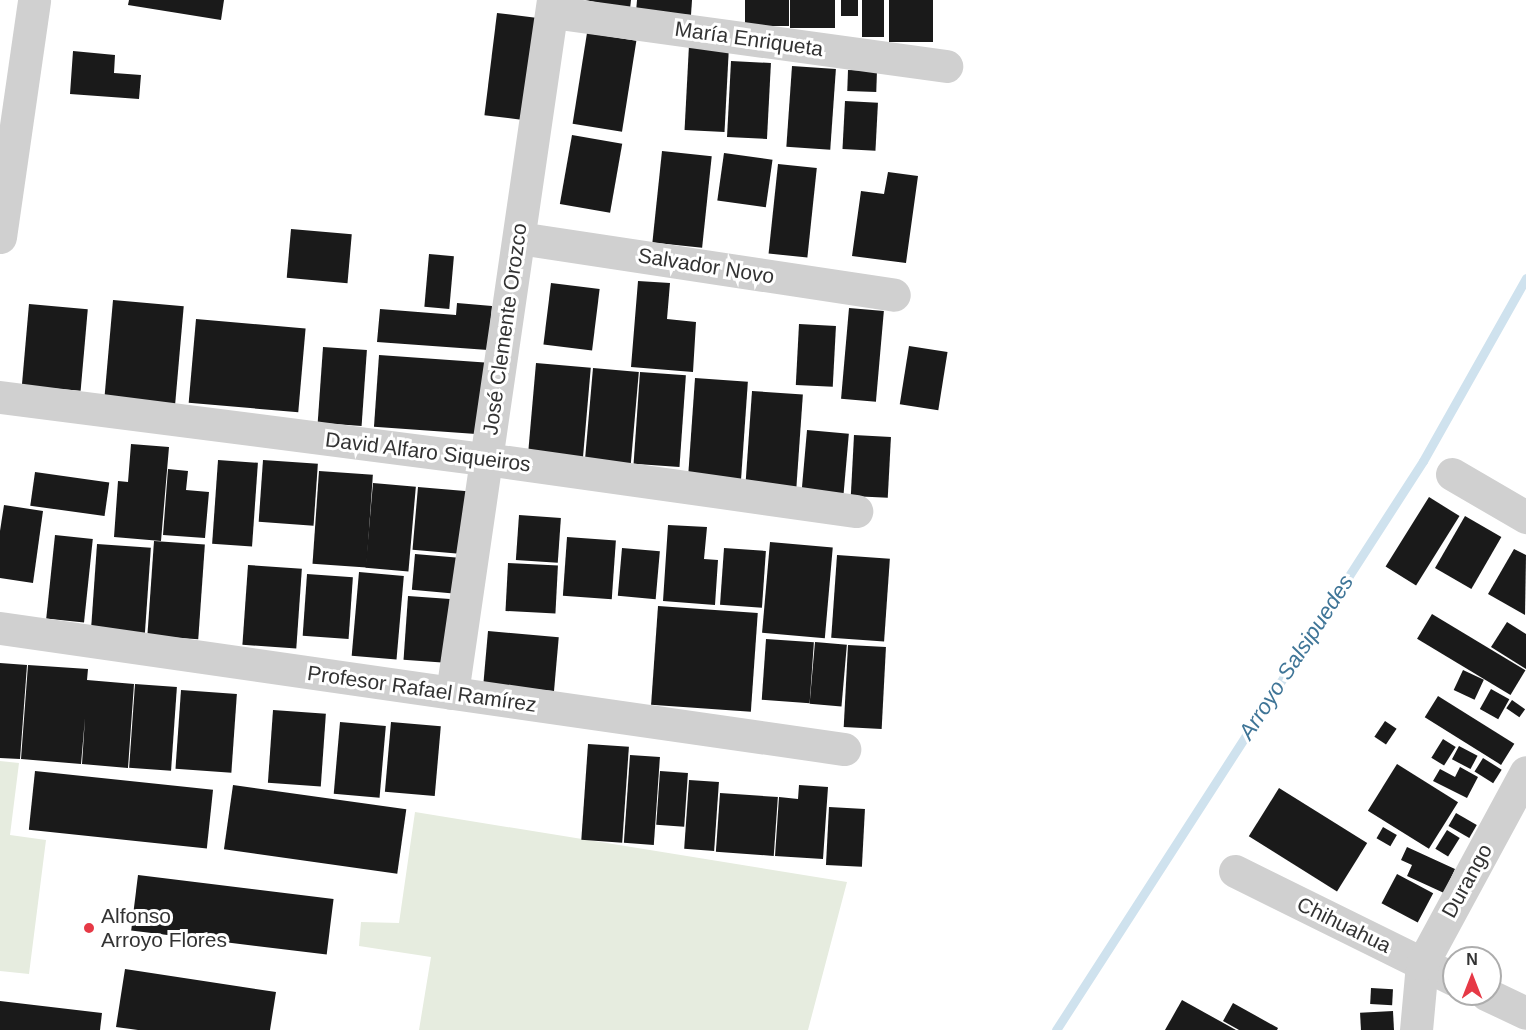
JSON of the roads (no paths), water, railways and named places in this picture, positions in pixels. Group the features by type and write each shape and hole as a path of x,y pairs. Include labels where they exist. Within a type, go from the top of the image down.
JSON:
{"street":[{"path":"0,237 5,169 34,0"},
{"name":"María Enriqueta","path":"553,6 946,66"},
{"name":"José Clemente Orozco","path":"452,693 553,6"},
{"name":"Salvador Novo","path":"519,238 894,295"},
{"name":"David Alfaro Siqueiros","path":"0,397 486,459 856,511"},
{"path":"1452,474 1526,517"},
{"name":"Profesor Rafael Ramírez","path":"0,628 844,749"},
{"name":"Durango","path":"1416,1030 1422,964 1526,772"},
{"name":"Chihuahua","path":"1235,871 1442,973"},
{"path":"1502,1002 1526,1013"}],"waterway":[{"name":"Arroyo Salsipuedes","path":"1056,1030 1423,461 1526,278"}],"place":[{"name":"Alfonso Arroyo Flores","path":"89,928"}]}
